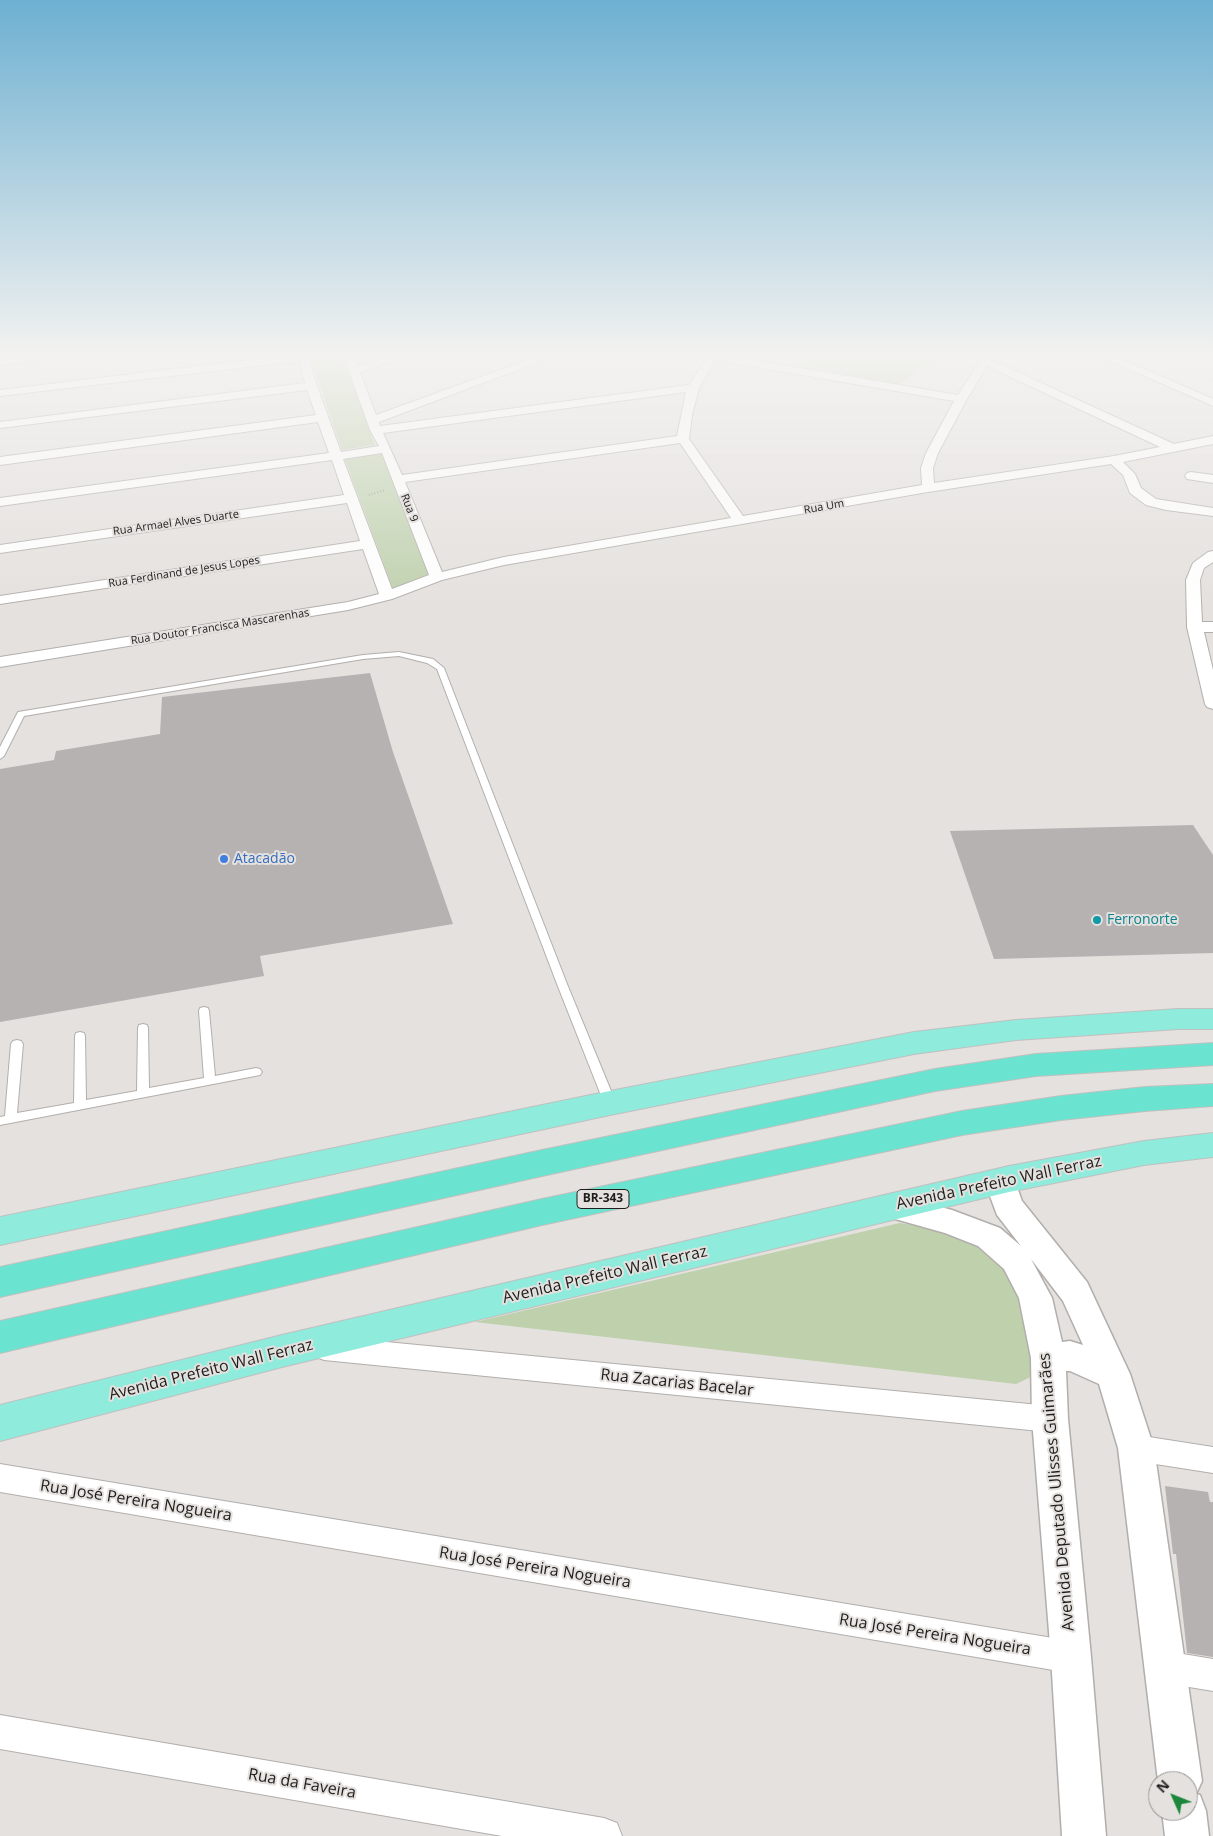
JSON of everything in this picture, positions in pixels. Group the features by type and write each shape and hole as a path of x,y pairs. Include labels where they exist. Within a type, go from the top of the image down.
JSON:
{"highway":[{"path":"0,1282 935,1080 1036,1065 1213,1054"},
{"name":"BR-343","path":"0,1337 542,1212 962,1123 1061,1108 1145,1099 1213,1096"}],"main road":[{"path":"0,1231 610,1103 914,1043 1016,1030 1178,1019 1213,1019"},
{"name":"Avenida Prefeito Wall Ferraz","path":"0,1423 305,1346 1009,1179 1080,1164 1213,1145"}],"street":[{"path":"0,461 160,440"},
{"path":"331,440 387,596"},
{"name":"Rua 9","path":"382,440 437,578"},
{"path":"399,482 679,440"},
{"path":"683,440 740,522"},
{"path":"928,488 927,468 939,440"},
{"path":"1155,440 1172,448"},
{"name":"Rua Um","path":"437,578 504,561 740,522 928,488 1114,460 1213,440"},
{"path":"0,502 386,449"},
{"path":"1114,460 1125,469 1135,490 1151,502 1166,506 1213,512"},
{"path":"1191,476 1213,479"},
{"name":"Rua Armael Alves Duarte","path":"0,549 352,498"},
{"name":"Rua Ferdinand de Jesus Lopes","path":"0,600 368,544"},
{"path":"1213,555 1198,566 1193,580 1195,627 1213,704"},
{"name":"Rua Doutor Francisca Mascarenhas","path":"0,662 348,606 387,596 437,578"},
{"path":"1195,627 1213,627"},
{"path":"1009,1179 1002,1188 1008,1206 1075,1292 1113,1374 1136,1448 1179,1771"},
{"name":"Avenida Deputado Ulisses Guimarães","path":"892,1206 952,1222 989,1237 1015,1260 1034,1298 1048,1358 1050,1419 1071,1657 1084,1836"},
{"name":"Rua Zacarias Bacelar","path":"305,1346 1050,1419"},
{"path":"1048,1358 1070,1356 1085,1360 1113,1374"},
{"path":"1136,1448 1213,1460"},
{"name":"Rua José Pereira Nogueira","path":"0,1478 1071,1657"},
{"path":"1165,1667 1213,1674"},
{"name":"Rua da Faveira","path":"0,1732 604,1836"},
{"path":"1185,1821 1187,1836"}],"lane":[{"path":"0,756 21,714 363,657 398,654 430,661 440,668 610,1103"},
{"path":"204,1011 210,1081"},
{"path":"143,1028 143,1094"},
{"path":"80,1036 80,1106"},
{"path":"17,1044 6,1120 256,1072"}],"path":[{"path":"352,498 368,496 399,482"}],"green space":[{"path":"338,440 373,440 375,445 342,450"},
{"path":"384,452 431,573 393,589 344,457"},
{"path":"900,1223 962,1233 993,1248 1015,1281 1041,1372 1016,1384 475,1322"}],"building":[{"path":"370,673 393,752 453,924 260,956 264,976 0,1022 0,769 54,760 56,751 160,734 162,697"},
{"name":"Ferronorte","path":"1193,825 1213,855 1213,953 994,959 950,831"},
{"path":"1165,1486 1208,1492 1210,1502 1213,1502 1213,1657 1187,1653 1176,1554 1173,1554"}],"place":[{"name":"Atacadão","path":"224,859"},
{"name":"Ferronorte","path":"1097,920"}]}
